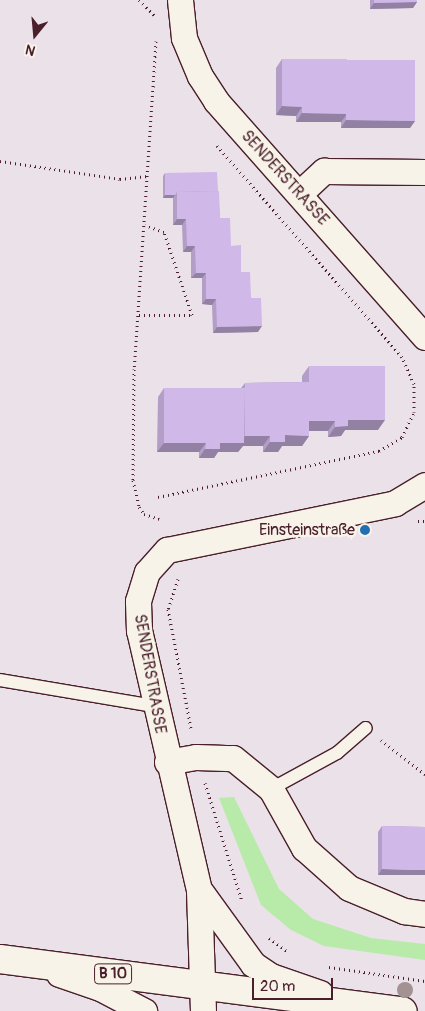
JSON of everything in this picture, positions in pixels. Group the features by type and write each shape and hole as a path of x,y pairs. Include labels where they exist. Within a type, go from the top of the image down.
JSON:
{"main road":[{"name":"B 10","path":"10,960 204,998 352,1004 403,1011"}],"street":[{"name":"SENDERSTRASSE","path":"180,0 184,38 200,76 216,101 425,337"},
{"path":"300,194 324,171 425,172"},
{"path":"167,550 395,503 425,485"},
{"name":"SENDERSTRASSE","path":"167,550 147,572 138,601 139,630 154,706 199,890 204,998"},
{"path":"168,762 196,757 233,758 271,789 304,848 349,888 404,911 425,914"},
{"name":"SENDERSTRASSE","path":"199,890 253,964 271,976 352,1004"},
{"path":"10,960 100,988 144,1011"}],"lane":[{"path":"0,680 154,706"},
{"path":"271,789 337,752 366,728"}],"path":[{"path":"139,0 157,18"},
{"path":"156,36 134,369 133,480 139,507 144,514 160,519"},
{"path":"158,497 379,451 402,437 414,412 414,384 402,357 217,146"},
{"path":"0,162 120,179 148,176"},
{"path":"138,315 192,315 164,232 145,225"},
{"path":"167,550 179,574 168,609 196,757 240,896 247,909"},
{"path":"366,728 425,774"},
{"path":"265,934 276,945 290,953"},
{"path":"322,966 425,981"}],"green space":[{"path":"234,797 279,889 313,919 371,938 425,944 425,960 324,946 291,930 261,905 219,798"}],"building":[{"path":"374,0 417,0 417,2 374,3"},
{"path":"282,59 347,59 347,114 302,113 302,107 282,106"},
{"path":"347,60 415,60 415,121 346,120"},
{"path":"217,172 218,191 177,192 175,195 165,195 165,173"},
{"path":"219,191 220,218 230,218 231,246 241,245 241,272 250,272 251,298 261,298 262,326 217,327 216,299 206,299 206,273 196,273 195,246 187,246 186,219 177,219 177,192"},
{"path":"309,366 385,366 385,420 348,420 348,426 335,427 335,421 309,421 309,436 285,435 285,442 270,442 270,436 245,436 245,383 309,382"},
{"path":"164,388 245,388 244,443 220,443 220,449 205,449 206,443 164,443"},
{"path":"382,826 425,827 425,870 382,869"}],"place":[{"name":"Einsteinstraße","path":"365,530"}]}
